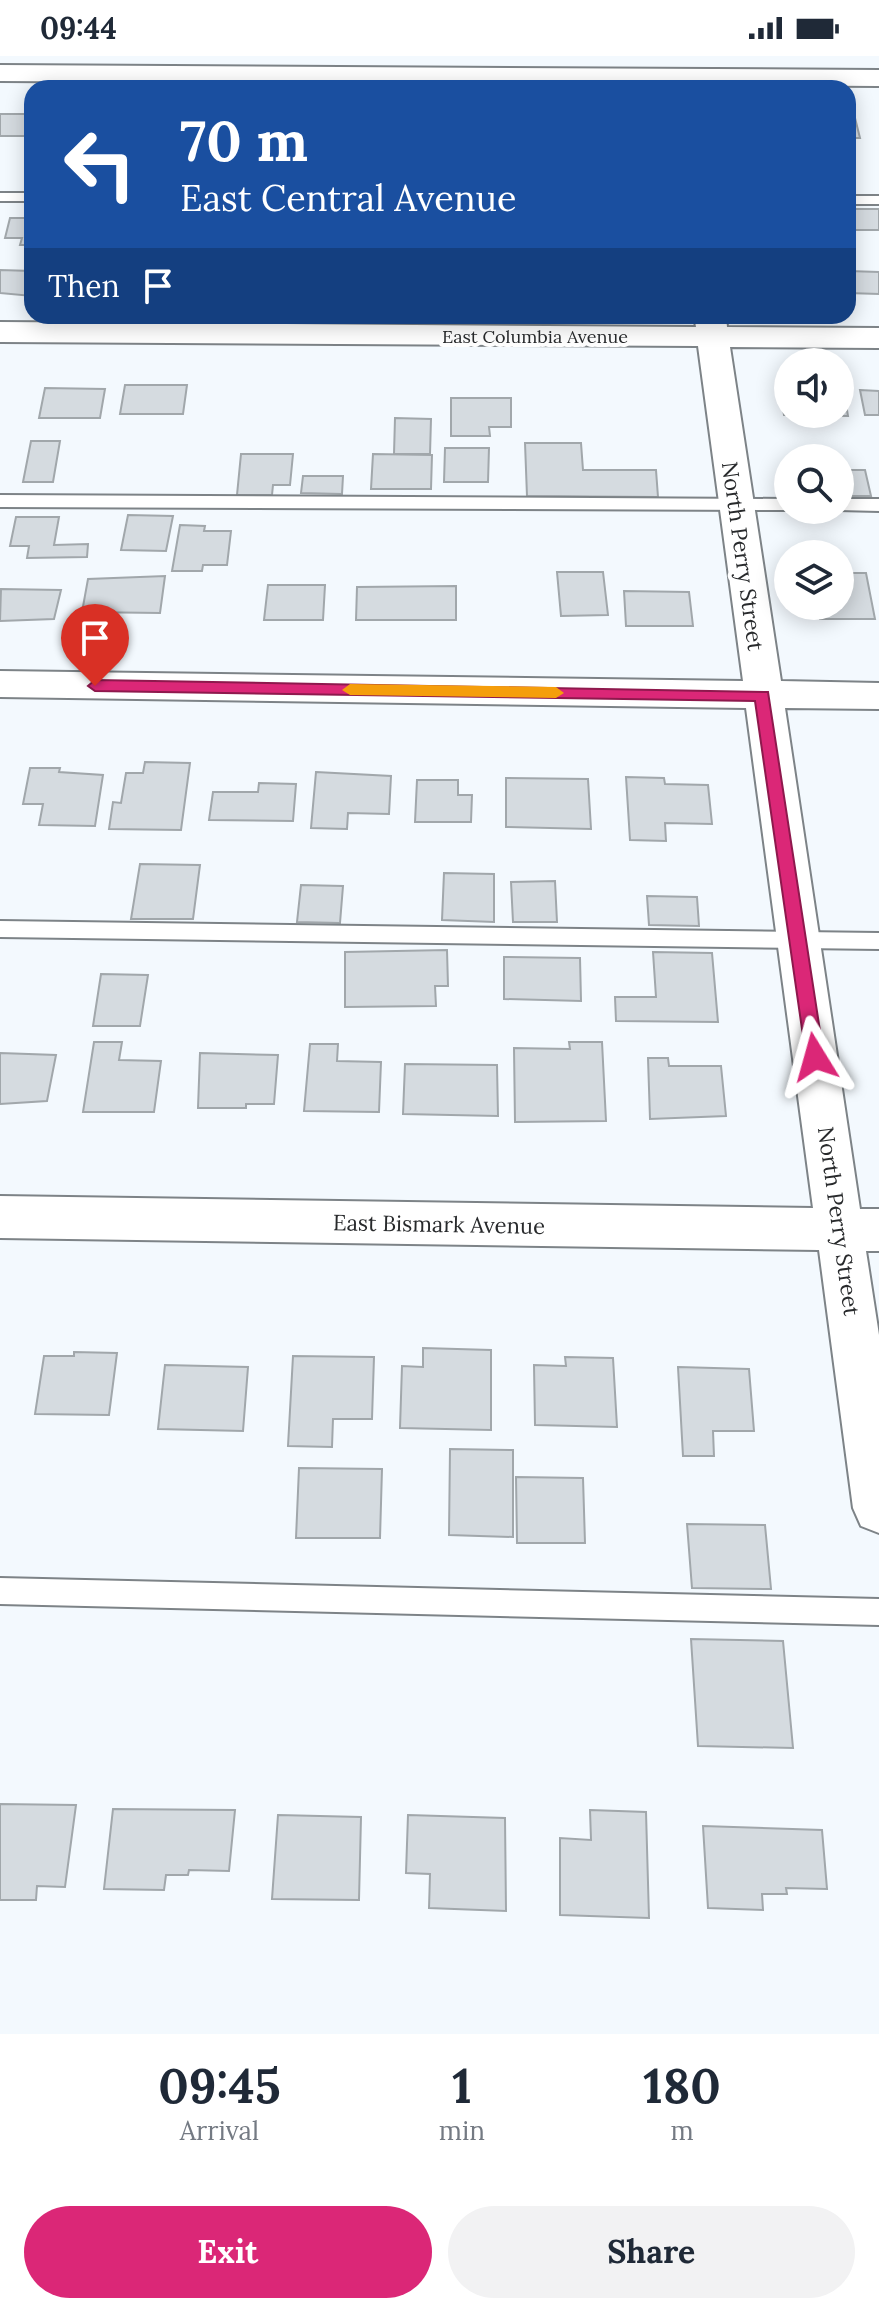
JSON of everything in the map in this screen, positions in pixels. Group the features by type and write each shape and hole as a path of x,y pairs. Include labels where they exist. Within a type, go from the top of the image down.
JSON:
{"street":[{"path":"0,73 674,74 879,78"},
{"name":"East Columbia Avenue","path":"0,332 712,327 879,338"},
{"name":"North Perry Street","path":"712,327 798,941 860,1230 879,1508"},
{"path":"0,684 879,696"},
{"name":"East Bismark Avenue","path":"0,1217 860,1230"}],"lane":[{"path":"0,197 24,197"},
{"path":"856,200 879,200"},
{"path":"0,501 774,505"},
{"path":"854,505 879,505"},
{"path":"0,929 879,941"},
{"path":"0,1591 879,1612"}],"building":[{"path":"0,114 24,114 24,136 0,136"},
{"path":"856,209 879,209 879,230 856,230"},
{"path":"10,218 24,218 24,245 20,245 22,238 5,238"},
{"path":"0,270 24,271 24,295 0,293"},
{"path":"856,271 879,272 879,294 856,293"},
{"path":"125,385 187,385 183,414 120,414"},
{"path":"45,388 105,389 100,418 39,418"},
{"path":"860,390 879,391 879,415 865,415"},
{"path":"451,398 511,398 511,427 489,427 490,436 451,436"},
{"path":"395,418 431,419 430,454 394,454"},
{"path":"31,441 60,441 53,482 23,482"},
{"path":"525,443 581,443 583,470 656,470 658,497 527,496"},
{"path":"445,448 489,448 488,482 444,482"},
{"path":"241,454 293,454 290,485 273,485 272,495 237,495"},
{"path":"373,454 432,455 431,489 371,489"},
{"path":"854,470 865,470 871,496 854,496"},
{"path":"303,476 343,476 342,494 301,493"},
{"path":"128,515 173,516 166,551 121,550"},
{"path":"16,517 59,517 54,545 88,544 87,557 27,558 29,546 10,546"},
{"path":"180,525 205,526 204,531 231,531 227,565 203,565 202,571 172,571"},
{"path":"557,572 603,572 608,615 561,616"},
{"path":"854,573 866,573 875,619 854,619"},
{"path":"165,576 160,613 82,612 88,579"},
{"path":"268,585 325,585 323,620 264,620"},
{"path":"456,586 456,620 356,620 357,587"},
{"path":"1,589 61,590 54,619 0,621"},
{"path":"624,591 689,592 693,626 626,626"},
{"path":"145,762 190,763 181,830 109,829 113,802 121,803 126,773 143,773"},
{"path":"30,768 60,768 59,772 103,775 95,826 39,825 43,804 23,804"},
{"path":"316,772 391,776 389,814 348,813 347,829 311,828"},
{"path":"626,777 664,778 665,784 708,785 712,824 665,823 666,841 630,840"},
{"path":"506,778 588,779 591,829 506,827"},
{"path":"417,780 458,780 458,795 472,795 471,822 415,822"},
{"path":"259,783 296,784 293,821 209,820 213,792 258,792"},
{"path":"140,864 200,865 193,919 131,919"},
{"path":"444,873 494,874 494,922 442,920"},
{"path":"555,881 557,922 513,922 511,882"},
{"path":"301,885 343,886 340,923 297,922"},
{"path":"647,896 697,897 699,926 649,925"},
{"path":"447,950 448,986 435,986 436,1006 345,1007 345,952"},
{"path":"653,952 712,953 718,1022 616,1021 615,997 656,997"},
{"path":"504,957 580,958 581,1001 504,999"},
{"path":"101,974 148,975 140,1026 93,1026"},
{"path":"94,1042 122,1042 119,1060 161,1061 154,1112 83,1112"},
{"path":"569,1042 602,1042 606,1121 515,1122 514,1048 570,1049"},
{"path":"310,1044 338,1044 337,1061 381,1062 379,1112 304,1111"},
{"path":"0,1053 56,1055 47,1101 0,1104"},
{"path":"200,1053 278,1055 274,1104 246,1104 246,1108 198,1108"},
{"path":"648,1058 668,1058 669,1066 721,1066 726,1116 650,1119"},
{"path":"405,1064 497,1065 498,1116 403,1114"},
{"path":"423,1348 491,1350 491,1430 400,1428 402,1366 423,1367"},
{"path":"74,1352 117,1353 109,1415 35,1414 44,1356 74,1356"},
{"path":"293,1356 374,1357 372,1419 333,1419 332,1447 288,1446"},
{"path":"565,1357 613,1358 617,1427 535,1425 534,1365 566,1366"},
{"path":"165,1365 248,1367 243,1431 158,1429"},
{"path":"678,1367 749,1369 754,1431 713,1431 714,1456 683,1456"},
{"path":"450,1449 513,1450 513,1537 449,1535"},
{"path":"299,1468 382,1469 380,1538 296,1538"},
{"path":"516,1477 583,1478 585,1543 517,1543"},
{"path":"687,1524 765,1525 771,1589 692,1588"},
{"path":"691,1639 783,1641 793,1748 698,1746"},
{"path":"0,1804 76,1805 65,1887 37,1886 36,1900 0,1900"},
{"path":"113,1809 235,1810 229,1871 189,1870 188,1875 166,1875 164,1890 104,1889"},
{"path":"590,1810 646,1812 649,1918 560,1915 560,1838 591,1840"},
{"path":"278,1815 361,1817 359,1900 272,1899"},
{"path":"408,1815 505,1818 506,1911 429,1908 430,1874 406,1873"},
{"path":"703,1826 822,1830 827,1889 786,1888 787,1894 762,1894 763,1910 708,1908"}],"slow traffic":[{"path":"350,690 556,693"}],"route":[{"path":"95,686 762,696 815,1057"}]}
